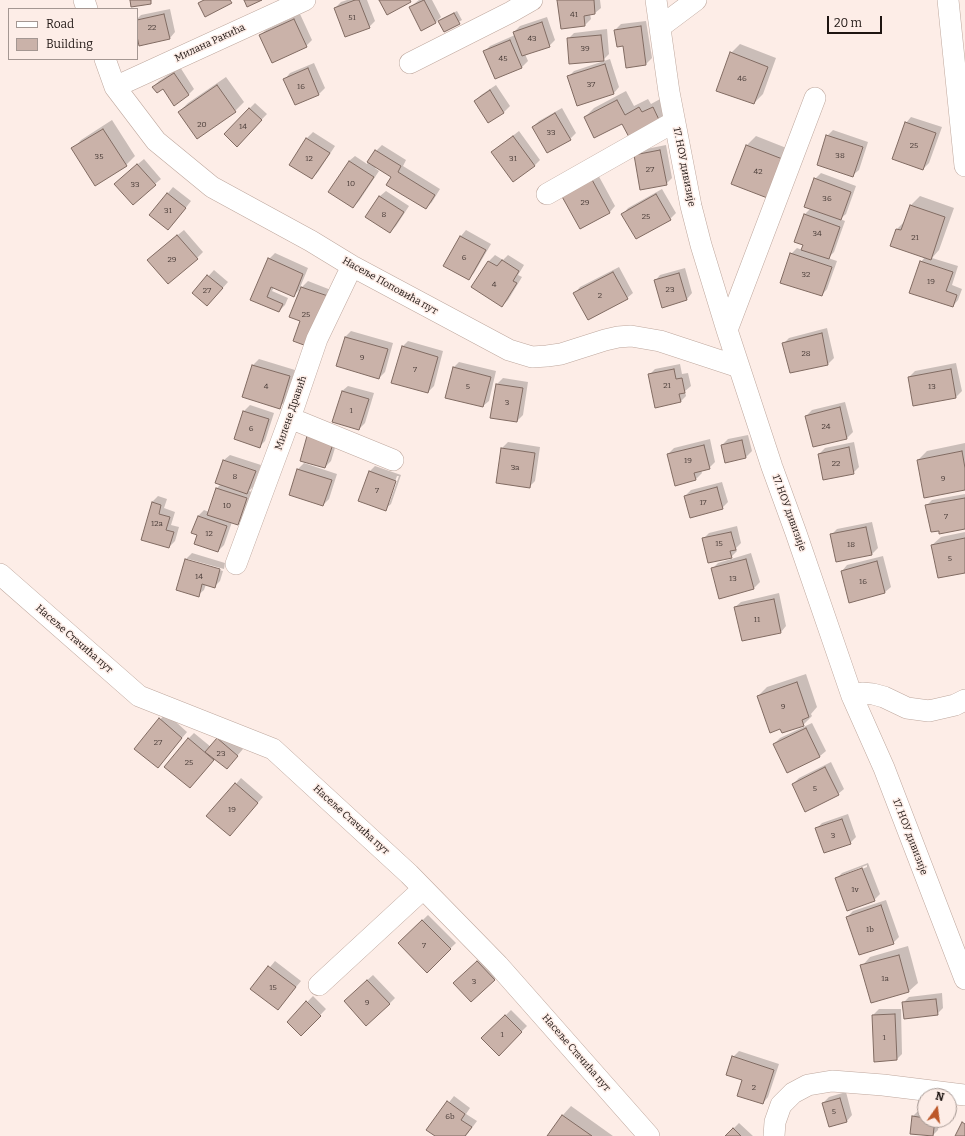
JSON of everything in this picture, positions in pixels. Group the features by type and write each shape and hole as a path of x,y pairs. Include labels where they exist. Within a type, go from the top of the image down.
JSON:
{"street":[{"name":"Милана Ракића","path":"115,87 305,0"},
{"path":"410,63 532,0"},
{"name":"17. НОУ дивизије","path":"656,0 674,122 696,226 727,330 781,494 796,533 852,696 884,768 965,979"},
{"path":"660,27 696,0"},
{"path":"948,0 965,166"},
{"name":"Насеље Поповића пут","path":"105,60 115,87 156,141 212,187 311,241 352,266 509,350 532,357 547,356 561,354 605,340 631,336 660,341 739,366"},
{"path":"727,330 815,98"},
{"path":"547,194 674,122"},
{"name":"Милене Дравић","path":"236,564 290,418 317,339 352,266"},
{"path":"290,418 393,460"},
{"name":"Насеље Стачића пут","path":"0,574 139,696 273,749 409,874 498,965 648,1136"},
{"path":"852,696 862,693 873,694 884,697 908,708 929,711 955,706 965,701"},
{"path":"319,985 423,889"},
{"path":"774,1136 775,1122 781,1105 793,1093 808,1084 832,1081 883,1085 965,1095"}],"building":[{"path":"130,0 151,0 151,4 131,7"},
{"path":"204,0 230,0 232,3 205,17 198,3"},
{"path":"244,0 262,0 247,7"},
{"path":"355,0 359,0 370,28 345,37 334,8"},
{"path":"379,0 410,0 411,2 387,15"},
{"path":"424,0 436,23 421,31 409,7"},
{"path":"557,0 594,0 595,14 584,16 585,26 561,29"},
{"path":"454,13 460,24 444,32 438,21"},
{"path":"164,14 170,39 139,46 138,20"},
{"path":"294,19 307,47 272,63 259,35"},
{"path":"542,22 550,47 522,56 513,32"},
{"path":"641,26 646,65 626,68 623,46 617,47 614,30"},
{"path":"601,35 604,61 569,64 567,38"},
{"path":"510,40 522,68 495,79 483,51"},
{"path":"730,52 768,67 754,104 716,91"},
{"path":"605,64 614,94 577,106 567,76"},
{"path":"308,68 319,95 295,105 283,79"},
{"path":"174,73 189,95 174,106 163,89 157,93 152,87"},
{"path":"217,85 236,112 197,139 178,112"},
{"path":"490,90 504,113 488,123 474,101"},
{"path":"617,100 625,115 639,107 642,112 653,107 661,124 630,139 622,124 594,138 584,117"},
{"path":"249,108 262,120 237,147 224,134"},
{"path":"555,113 571,140 547,153 532,127"},
{"path":"905,122 936,133 923,170 892,159"},
{"path":"103,129 127,166 95,186 71,148"},
{"path":"826,135 863,147 853,177 817,165"},
{"path":"513,136 535,166 513,182 491,152"},
{"path":"306,138 330,153 312,179 289,165"},
{"path":"746,145 785,160 770,199 731,184"},
{"path":"375,150 401,166 398,172 435,195 426,209 386,185 391,177 367,162"},
{"path":"660,150 667,185 640,190 634,155"},
{"path":"349,161 374,177 353,208 328,192"},
{"path":"137,164 156,185 133,205 114,184"},
{"path":"590,176 610,213 580,229 560,193"},
{"path":"814,178 851,192 841,220 804,207"},
{"path":"167,193 186,208 168,230 149,215"},
{"path":"656,194 671,220 636,239 621,214"},
{"path":"379,196 404,212 390,233 365,217"},
{"path":"910,205 945,217 931,260 890,246 896,229 901,230"},
{"path":"804,214 840,227 829,259 801,250 803,245 794,242"},
{"path":"177,235 198,259 168,284 147,260"},
{"path":"460,236 486,250 469,280 443,266"},
{"path":"790,253 832,267 822,296 780,283"},
{"path":"268,258 303,274 294,297 271,287 267,297 283,304 279,312 250,300"},
{"path":"502,260 519,271 513,281 517,283 502,307 471,287 488,261 497,266"},
{"path":"920,261 953,272 946,291 957,295 953,307 909,293"},
{"path":"613,272 628,299 588,320 573,293"},
{"path":"679,273 687,300 662,308 654,280"},
{"path":"207,275 223,288 207,306 192,293"},
{"path":"301,287 331,297 312,348 293,341 300,321 289,317"},
{"path":"822,333 828,365 790,373 782,343"},
{"path":"345,337 388,349 379,379 336,366"},
{"path":"402,346 438,357 428,393 391,383"},
{"path":"252,365 290,376 280,409 242,397"},
{"path":"453,367 491,377 483,407 445,398"},
{"path":"674,369 676,379 682,378 685,393 679,394 681,402 655,408 648,374"},
{"path":"951,369 956,398 913,406 908,377"},
{"path":"496,384 523,388 517,422 490,418"},
{"path":"342,391 369,399 359,430 332,422"},
{"path":"840,407 847,439 813,447 805,416"},
{"path":"243,411 269,419 260,448 234,439"},
{"path":"307,436 333,444 325,468 300,461"},
{"path":"742,440 746,458 725,463 721,445"},
{"path":"704,445 710,469 694,473 696,480 675,486 667,454"},
{"path":"849,447 854,474 823,480 818,454"},
{"path":"501,448 535,453 530,488 496,483"},
{"path":"962,451 965,468 965,490 924,498 917,460"},
{"path":"223,460 256,471 247,494 215,483"},
{"path":"297,469 332,480 323,506 289,495"},
{"path":"369,471 396,481 386,511 358,501"},
{"path":"717,487 723,509 690,518 684,496"},
{"path":"216,488 247,498 238,525 207,515"},
{"path":"965,498 965,529 939,534 939,531 931,532 925,505"},
{"path":"152,502 161,505 159,514 170,517 166,530 174,532 169,548 141,540"},
{"path":"198,516 227,526 218,552 194,544 197,535 191,533"},
{"path":"866,527 872,555 836,562 830,534"},
{"path":"731,532 736,550 730,551 732,558 708,563 702,538"},
{"path":"965,538 965,573 938,578 931,545"},
{"path":"185,559 220,569 215,588 202,584 199,597 176,590"},
{"path":"746,559 754,589 719,599 711,568"},
{"path":"877,561 885,593 849,603 841,571"},
{"path":"774,599 781,633 742,641 734,607"},
{"path":"797,682 809,717 802,720 804,726 782,733 780,729 770,733 757,696"},
{"path":"159,718 182,738 158,768 134,749"},
{"path":"806,728 820,757 787,773 773,744"},
{"path":"188,738 214,760 190,788 164,767"},
{"path":"217,738 238,756 227,769 205,752"},
{"path":"825,767 839,795 805,812 792,784"},
{"path":"235,783 258,803 230,836 206,816"},
{"path":"842,819 851,844 824,853 815,828"},
{"path":"862,868 875,901 847,911 835,878"},
{"path":"881,905 894,944 859,955 846,917"},
{"path":"422,920 451,949 427,973 398,943"},
{"path":"899,955 909,992 871,1003 860,965"},
{"path":"477,961 495,980 471,1002 453,983"},
{"path":"268,966 296,987 278,1010 250,989"},
{"path":"367,980 390,1004 366,1026 344,1001"},
{"path":"936,999 938,1015 904,1019 902,1002"},
{"path":"306,1001 321,1016 301,1036 287,1022"},
{"path":"895,1014 897,1060 874,1062 872,1015"},
{"path":"505,1015 522,1032 499,1056 481,1038"},
{"path":"732,1056 774,1070 763,1104 737,1096 742,1080 726,1075"},
{"path":"840,1098 847,1122 829,1127 822,1103"},
{"path":"447,1101 465,1114 461,1120 472,1127 465,1136 435,1136 426,1130"},
{"path":"562,1115 592,1136 547,1136"},
{"path":"912,1116 917,1117 917,1128 934,1128 933,1136 910,1134"},
{"path":"962,1122 965,1124 965,1136 955,1136"},
{"path":"733,1128 741,1136 725,1136"}]}
